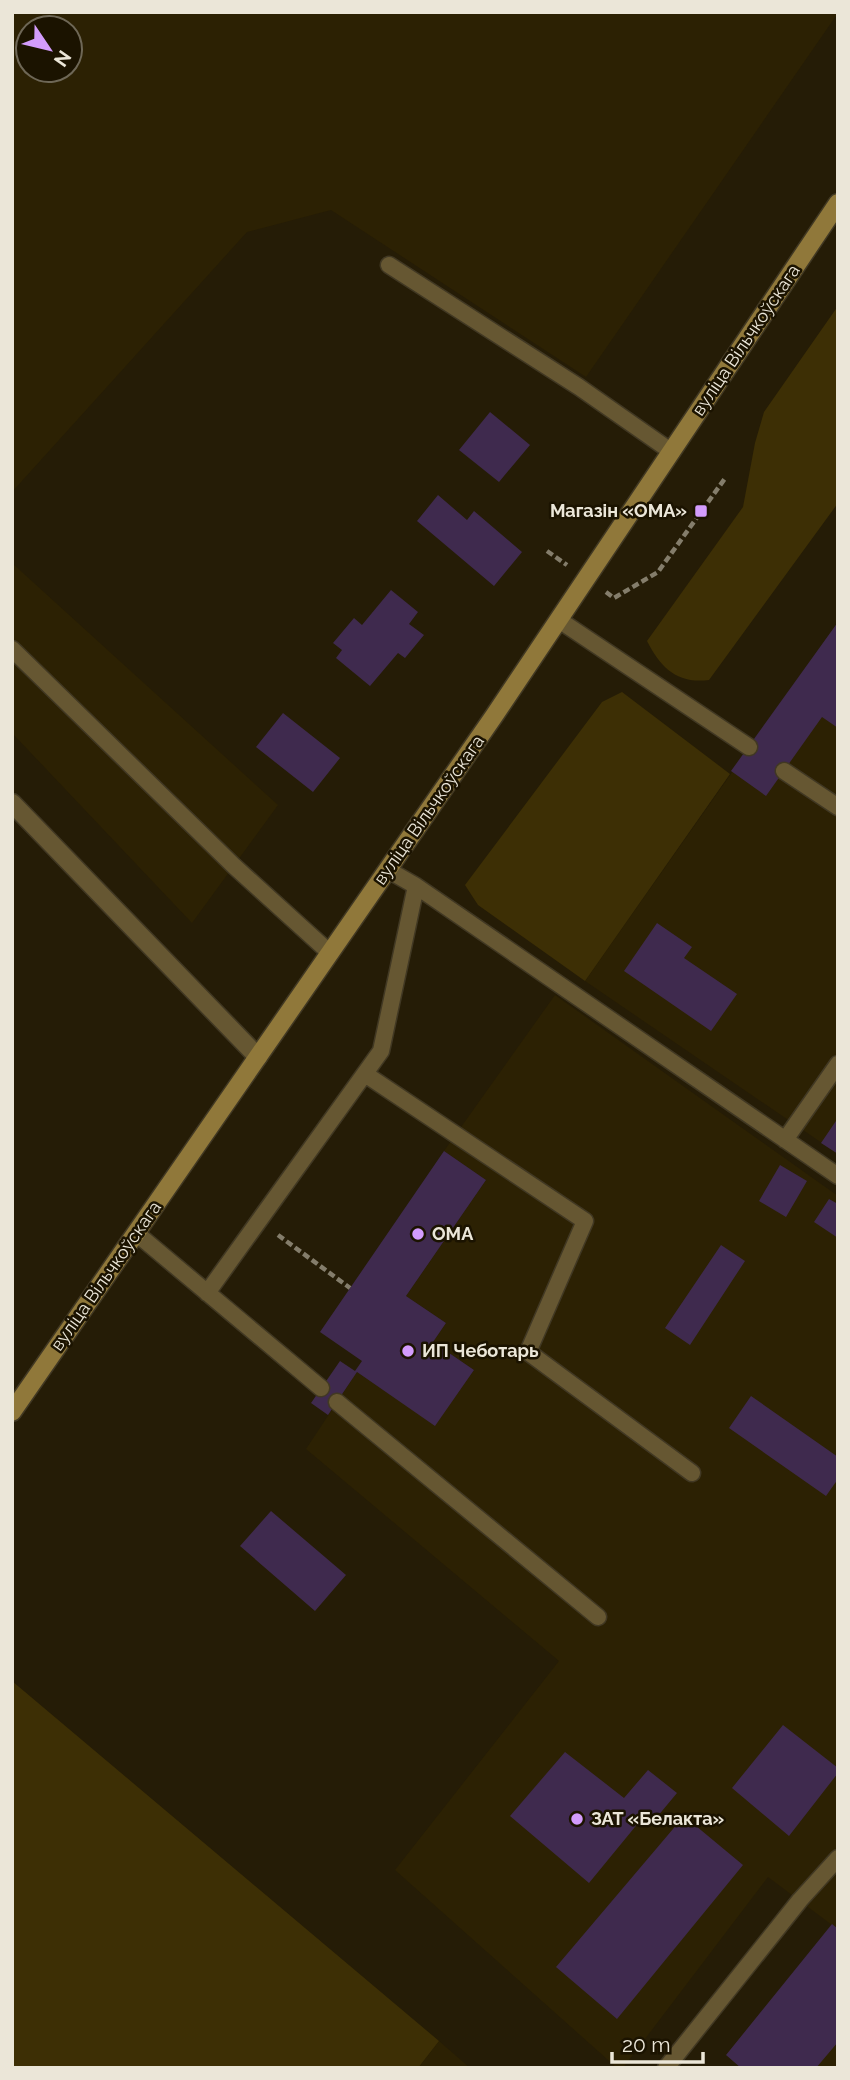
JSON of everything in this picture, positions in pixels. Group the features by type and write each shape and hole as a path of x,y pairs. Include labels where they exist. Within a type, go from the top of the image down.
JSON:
{"main road":[{"name":"вуліца Вільчкоўскага","path":"12,1412 559,620 838,203"}],"street":[{"path":"12,803 258,1057"}],"lane":[{"path":"389,265 579,387 672,452"},
{"path":"559,620 749,747"},
{"path":"12,649 234,866 330,953"},
{"path":"784,771 838,807"},
{"path":"388,870 416,886 838,1176"},
{"path":"207,1293 381,1051 416,886"},
{"path":"785,1140 838,1064"},
{"path":"365,1074 585,1222 528,1352 692,1473"},
{"path":"136,1233 321,1388"},
{"path":"337,1402 598,1617"},
{"path":"666,2068 800,1900 838,1858"}],"path":[{"path":"547,551 614,598 658,572 726,477"},
{"path":"259,1221 350,1288"}],"shaded area":[{"path":"12,12 838,12 586,377 331,210 247,232 12,492"},
{"path":"838,306 838,503 709,680 679,677 664,666 647,641 743,507 764,412"},
{"path":"12,563 278,805 192,923 12,733"},
{"path":"838,622 838,1154 585,981"},
{"path":"622,692 730,774 585,981 478,905 465,885 602,702"},
{"path":"555,995 838,1196 838,2068 741,2068 726,2055 832,1925 768,1877 623,2068 617,2068 395,1870 559,1661 306,1449 357,1372 435,1425 474,1370 433,1342 446,1323 406,1296 486,1180 444,1151"},
{"path":"12,1681 439,2041 418,2068 12,2068"},
{"path":"439,2041 470,2068 418,2068"}],"building":[{"path":"490,412 530,445 499,482 459,450"},
{"path":"438,495 467,520 474,511 522,552 494,586 417,521"},
{"path":"391,590 418,612 409,624 424,635 405,658 398,653 370,686 336,658 342,650 333,643 354,618 362,625"},
{"path":"838,622 838,728 822,717 766,796 731,771"},
{"path":"283,713 340,758 313,792 256,747"},
{"path":"657,923 692,947 684,958 737,994 711,1031 624,971"},
{"path":"838,1118 838,1154 821,1143"},
{"path":"444,1151 486,1180 406,1296 446,1323 433,1342 474,1370 435,1426 357,1372 328,1415 311,1403 340,1361 355,1371 362,1361 320,1332"},
{"path":"780,1165 807,1181 786,1217 759,1201"},
{"path":"829,1199 838,1204 838,1238 814,1222"},
{"path":"721,1245 745,1261 690,1345 665,1328"},
{"path":"751,1396 838,1457 838,1479 826,1496 729,1428"},
{"path":"271,1511 346,1575 315,1611 240,1546"},
{"path":"783,1725 838,1768 838,1773 789,1836 732,1788"},
{"name":"ЗАТ «Белакта»","path":"565,1752 624,1798 648,1770 677,1793 652,1823 644,1816 589,1883 510,1816"},
{"path":"684,1816 743,1865 617,2019 556,1967"},
{"path":"832,1924 838,1929 838,2042 816,2068 741,2068 726,2055"}],"place":[{"name":"Магазін «ОМА»","path":"701,511"},
{"name":"ОМА","path":"418,1234"},
{"name":"ИП Чеботарь","path":"408,1351"},
{"name":"ЗАТ «Белакта»","path":"577,1819"}]}
